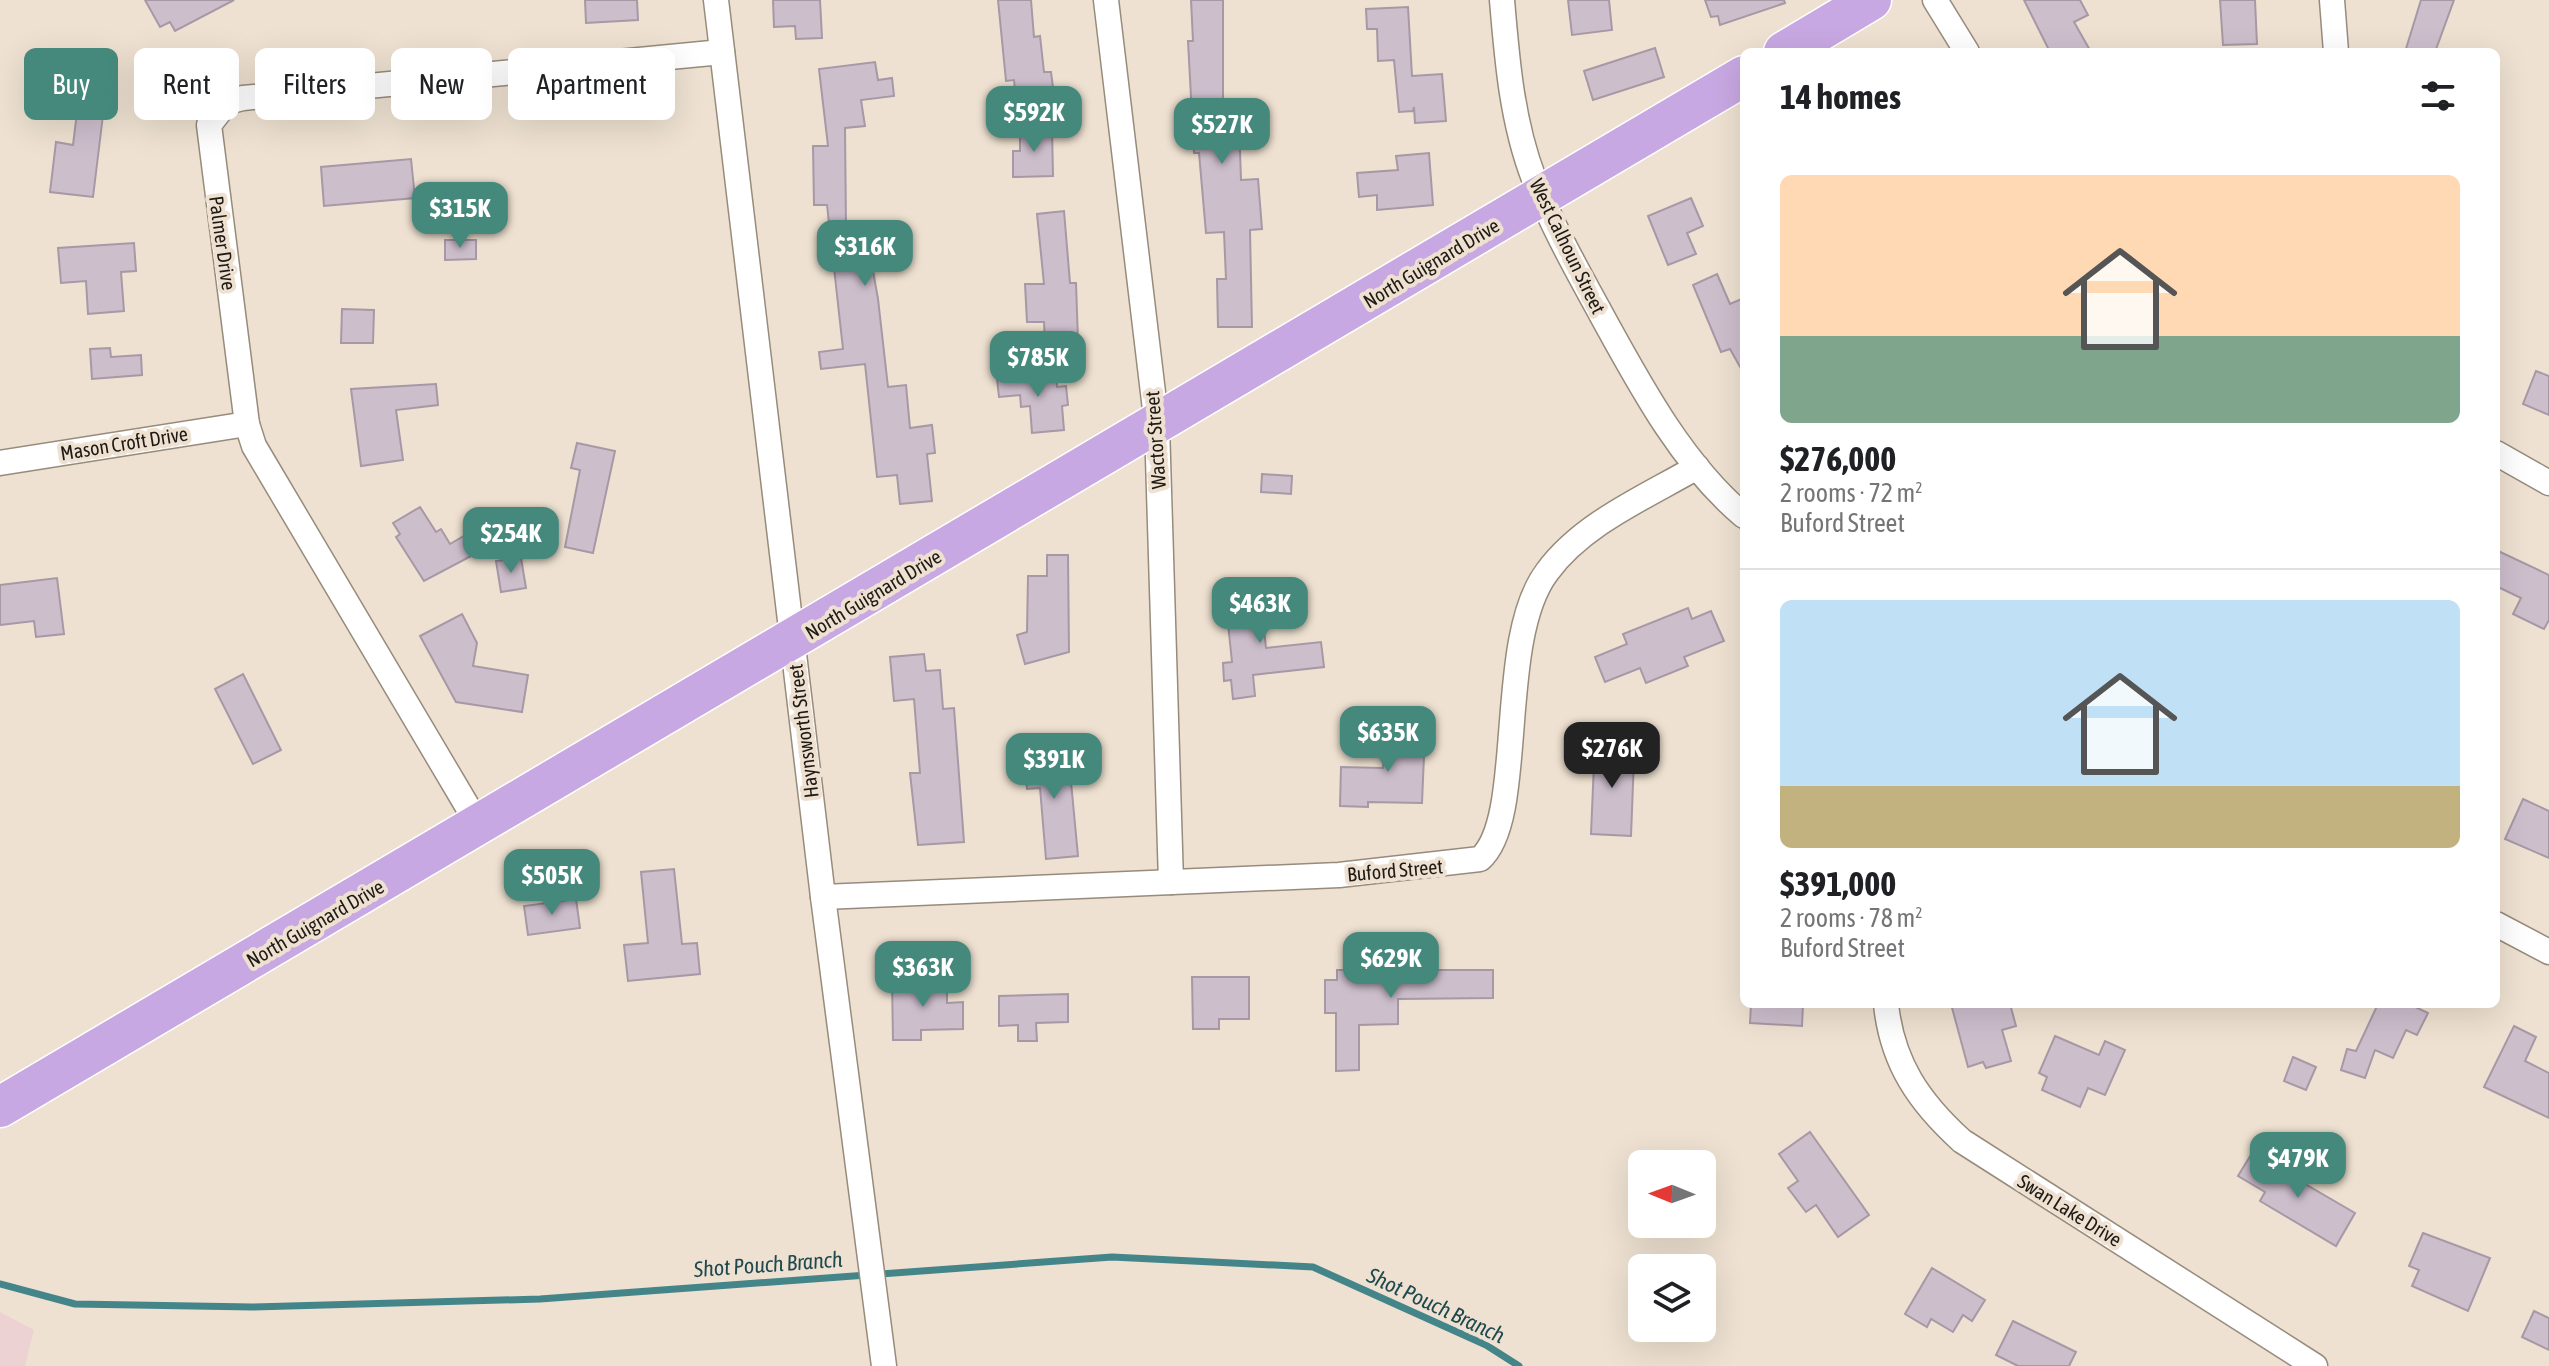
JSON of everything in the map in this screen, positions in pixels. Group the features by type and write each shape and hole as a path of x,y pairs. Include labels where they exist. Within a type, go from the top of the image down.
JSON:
{"highway":[{"path":"1791,48 1871,0"},
{"name":"North Guignard Drive","path":"0,1107 792,642 1740,78"}],"street":[{"name":"Haynsworth Street","path":"716,0 823,897 884,1366"},
{"name":"Wactor Street","path":"1106,0 1157,426 1171,882"},
{"name":"West Calhoun Street","path":"1502,0 1519,127 1542,196 1561,240 1634,374 1697,467 1740,512"},
{"path":"1935,0 1965,48"},
{"path":"2332,0 2336,48"},
{"name":"Palmer Drive","path":"479,826 254,446 247,424 208,139 209,125 227,102 258,96 722,52"},
{"name":"Mason Croft Drive","path":"0,463 247,424"},
{"path":"2500,455 2549,483"},
{"name":"Buford Street","path":"823,897 1339,875 1480,859 1493,848 1501,804 1519,641 1529,602 1558,557 1591,528 1697,467"},
{"path":"2500,926 2549,952"},
{"name":"Swan Lake Drive","path":"1887,1008 1898,1062 1932,1113 1962,1141 2315,1366"}],"shaded area":[{"path":"0,1312 34,1330 25,1366 0,1366"}],"building":[{"path":"145,0 234,0 175,31 170,22 160,27"},
{"path":"585,0 637,0 638,20 586,23"},
{"path":"773,0 820,0 822,38 796,39 795,26 774,27"},
{"path":"998,0 1031,0 1034,37 1040,36 1044,72 1051,72 1054,95 1016,99 1014,80 1006,81"},
{"path":"1191,0 1223,0 1223,123 1239,123 1241,180 1258,179 1262,229 1250,230 1252,327 1218,327 1217,279 1226,279 1224,232 1206,233 1199,153 1194,153 1188,41 1193,41"},
{"path":"1568,0 1609,0 1612,30 1572,35"},
{"path":"1705,0 1784,0 1785,3 1720,25 1718,16 1711,17"},
{"path":"2024,0 2080,0 2088,15 2074,22 2089,48 2048,48"},
{"path":"2220,0 2255,0 2257,44 2223,45"},
{"path":"2421,0 2454,0 2436,48 2406,48"},
{"path":"1408,7 1412,76 1442,74 1446,121 1415,123 1414,107 1413,111 1399,112 1394,60 1378,61 1377,29 1367,29 1366,9"},
{"path":"1655,48 1664,77 1593,100 1584,71"},
{"path":"875,62 878,80 892,78 894,96 861,100 865,126 845,128 846,229 865,226 878,299 888,387 906,385 910,428 932,425 935,453 927,454 932,501 900,504 897,475 877,477 865,364 821,369 819,352 843,349 827,205 814,205 813,146 828,146 819,69"},
{"path":"76,120 102,120 93,197 50,192 56,142 73,145"},
{"path":"1020,128 1052,128 1053,176 1013,177 1013,151 1020,151"},
{"path":"1429,153 1433,205 1377,210 1377,195 1359,197 1357,173 1398,170 1396,156"},
{"path":"411,159 415,198 324,206 321,167"},
{"path":"1691,198 1703,226 1687,233 1696,254 1668,265 1648,216"},
{"path":"1064,211 1070,283 1076,283 1078,341 1045,342 1044,322 1027,322 1025,284 1044,284 1037,214"},
{"path":"445,240 476,240 476,259 445,260"},
{"path":"134,243 136,271 121,272 124,311 88,314 86,281 61,283 58,248"},
{"path":"1717,274 1730,304 1740,300 1740,367 1730,349 1721,352 1693,285"},
{"path":"342,309 374,310 373,343 341,343"},
{"path":"110,348 111,357 141,355 142,375 92,379 90,349"},
{"path":"2536,371 2549,376 2549,415 2523,404"},
{"path":"1056,373 1057,387 1066,386 1068,405 1062,406 1064,430 1032,433 1030,406 1021,407 1020,395 999,397 997,379"},
{"path":"436,384 438,405 396,410 403,460 361,466 351,389"},
{"path":"577,443 615,451 593,553 565,547 580,470 571,468"},
{"path":"1262,474 1292,476 1291,494 1261,492"},
{"path":"420,507 436,532 441,529 450,544 479,527 490,546 424,581 396,537 400,534 393,523"},
{"path":"2500,552 2549,575 2549,620 2544,629 2513,614 2521,598 2500,588"},
{"path":"1047,555 1068,555 1069,652 1025,664 1017,635 1027,632 1028,576 1047,576"},
{"path":"521,558 526,588 501,592 496,561"},
{"path":"57,578 64,634 36,637 34,621 0,625 0,585"},
{"path":"1270,590 1272,608 1262,609 1266,648 1321,642 1324,667 1253,675 1255,696 1233,699 1231,680 1224,681 1223,663 1232,662 1225,595"},
{"path":"1688,608 1692,619 1711,611 1724,641 1684,657 1688,666 1646,683 1640,668 1605,682 1595,657 1627,644 1623,634"},
{"path":"462,614 477,643 473,666 528,675 522,712 456,702 420,636"},
{"path":"924,654 926,671 940,670 943,709 954,708 964,842 918,845 910,773 920,773 914,699 894,701 890,657"},
{"path":"243,674 281,750 253,764 215,689"},
{"path":"1385,731 1425,732 1422,803 1368,802 1368,807 1340,806 1341,767 1383,768"},
{"path":"1595,740 1623,741 1623,757 1634,758 1631,836 1591,834"},
{"path":"1068,750 1078,856 1046,859 1040,788 1027,789 1024,754"},
{"path":"2523,799 2549,811 2549,858 2505,839"},
{"path":"674,869 682,944 697,943 700,974 628,981 624,945 648,943 641,872"},
{"path":"576,899 580,928 528,935 524,906"},
{"path":"1337,970 1493,970 1493,998 1398,999 1398,1024 1359,1025 1359,1070 1336,1071 1336,1013 1325,1013 1325,980 1337,980"},
{"path":"1192,977 1249,977 1249,1019 1219,1019 1219,1029 1193,1029"},
{"path":"947,981 947,1003 963,1002 963,1029 921,1030 921,1040 893,1040 892,982"},
{"path":"1068,994 1068,1022 1036,1023 1037,1041 1018,1041 1018,1025 999,1026 999,996"},
{"path":"1751,1008 1803,1008 1802,1026 1750,1023"},
{"path":"1952,1008 2011,1008 2016,1026 2002,1030 2011,1061 1986,1068 1983,1062 1968,1067"},
{"path":"2376,1008 2417,1008 2428,1013 2417,1035 2406,1030 2393,1058 2375,1050 2365,1078 2341,1070 2347,1049 2356,1051"},
{"path":"2514,1026 2536,1037 2525,1061 2549,1073 2549,1118 2484,1087"},
{"path":"2055,1036 2099,1055 2105,1041 2125,1050 2105,1095 2088,1088 2080,1107 2042,1090 2047,1077 2039,1073"},
{"path":"2293,1057 2316,1067 2306,1090 2284,1081"},
{"path":"1810,1132 1869,1215 1838,1237 1816,1205 1806,1212 1788,1188 1798,1181 1779,1154"},
{"path":"2252,1153 2355,1213 2336,1246 2260,1201 2265,1192 2238,1176"},
{"path":"2423,1233 2490,1258 2468,1311 2412,1286 2419,1270 2409,1266"},
{"path":"1932,1268 1985,1300 1972,1321 1963,1315 1953,1332 1931,1319 1927,1327 1905,1314"},
{"path":"2534,1311 2549,1318 2549,1350 2522,1337"},
{"path":"2013,1321 2076,1352 2069,1366 2018,1366 1996,1355"}],"waterway":[{"name":"Shot Pouch Branch","path":"0,1284 75,1304 252,1307 540,1299 1112,1257 1313,1267 1486,1345 1519,1366"}]}
